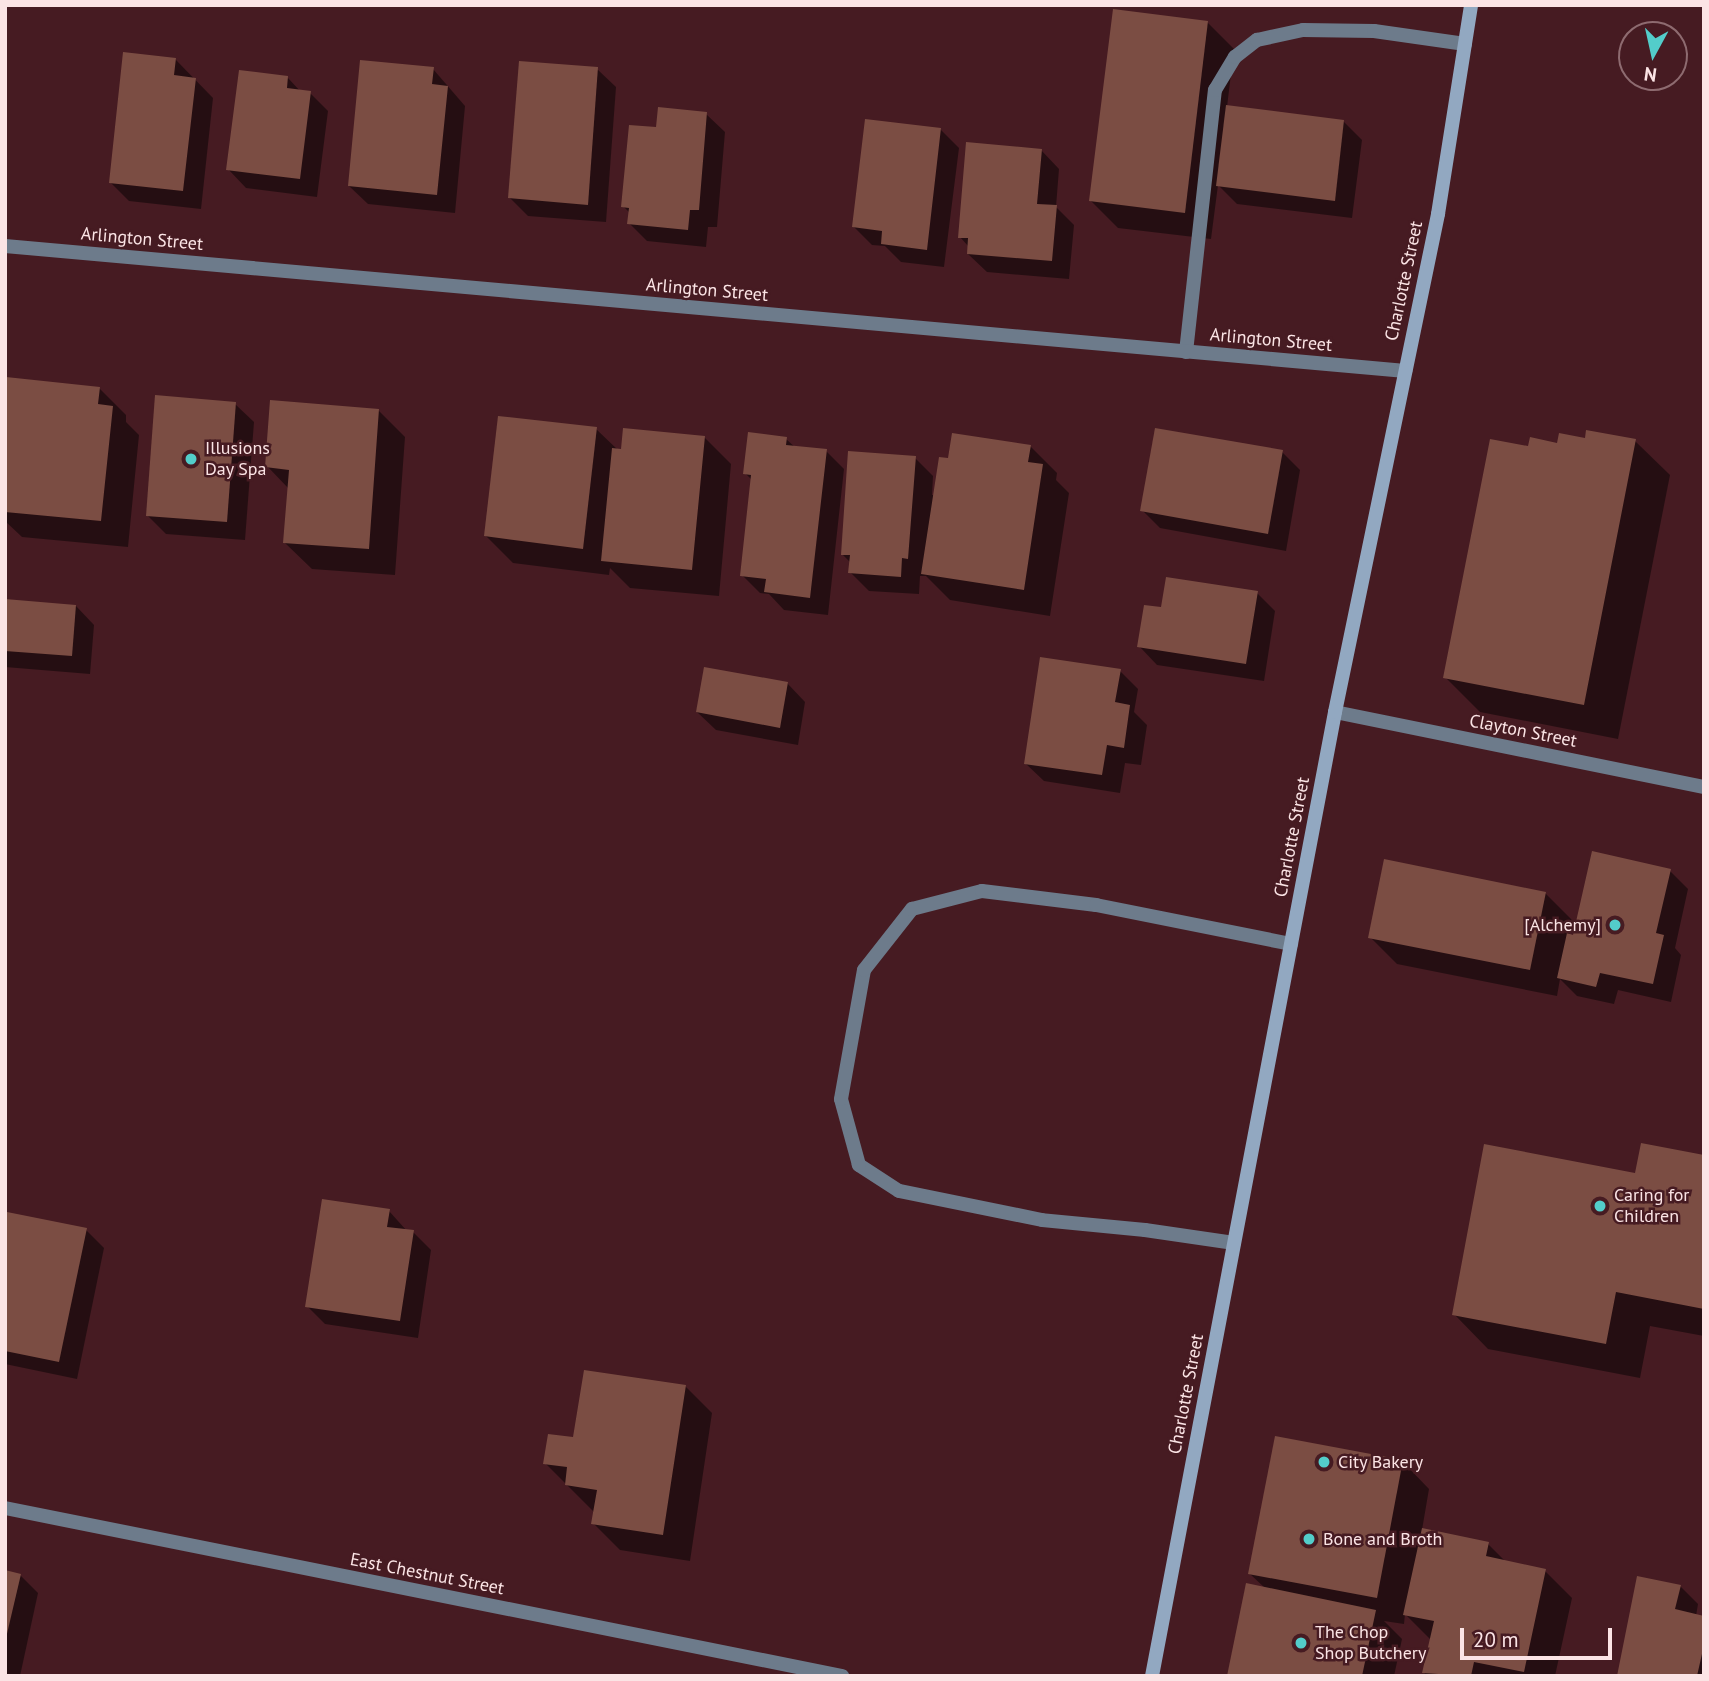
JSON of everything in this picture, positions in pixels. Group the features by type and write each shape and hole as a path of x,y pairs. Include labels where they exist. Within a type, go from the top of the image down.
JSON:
{"street":[{"name":"Charlotte Street","path":"1152,1676 1335,712 1438,214 1471,5"},
{"path":"1186,352 1215,90 1235,57 1257,40 1303,30 1374,31 1465,44"},
{"name":"Arlington Street","path":"5,246 1405,371"},
{"name":"Clayton Street","path":"1335,712 1704,787"},
{"path":"1234,1243 1144,1230 1042,1220 899,1191 859,1166 841,1099 864,970 912,909 982,891 1096,905 1291,944"},
{"name":"East Chestnut Street","path":"5,1507 842,1676"}],"building":[{"path":"1113,9 1208,21 1185,213 1089,201"},
{"path":"123,52 176,58 174,75 196,78 183,191 109,183"},
{"path":"360,60 434,67 432,84 448,86 437,195 348,186"},
{"path":"519,61 598,67 588,205 508,198"},
{"path":"239,70 288,76 287,88 311,91 300,179 226,170"},
{"path":"1226,105 1344,120 1335,201 1216,186"},
{"path":"658,107 707,112 699,210 690,210 688,230 627,224 629,208 621,207 629,125 656,127"},
{"path":"865,119 941,128 927,250 881,244 882,231 852,227"},
{"path":"966,142 1042,149 1037,204 1057,205 1052,261 967,254 968,238 958,238"},
{"path":"6,377 100,387 98,404 113,406 101,521 5,512"},
{"name":"Illusions Day Spa","path":"155,395 236,402 227,522 146,516"},
{"path":"270,400 379,409 369,549 283,543 289,470 265,467"},
{"path":"498,416 597,427 583,549 484,536"},
{"path":"623,428 705,436 692,570 601,561 612,448 621,449"},
{"path":"1155,428 1283,450 1268,534 1140,511"},
{"path":"1586,430 1636,439 1584,705 1443,678 1490,439 1528,446 1530,437 1557,443 1559,433 1585,438"},
{"path":"748,432 787,437 786,445 827,449 810,598 764,592 766,579 740,576 751,475 743,474"},
{"path":"952,433 1031,445 1028,462 1043,464 1024,590 921,574 939,457 948,458"},
{"path":"848,451 916,456 908,559 902,558 901,577 848,573 850,555 841,555"},
{"path":"1166,577 1258,591 1246,664 1137,647 1144,605 1161,607"},
{"path":"5,599 76,605 72,656 5,651"},
{"path":"1040,657 1121,669 1115,702 1130,705 1124,748 1107,745 1102,775 1024,764"},
{"path":"704,667 788,682 780,728 696,712"},
{"path":"1592,851 1671,869 1656,933 1664,935 1653,984 1600,973 1596,987 1557,978 1567,933 1573,935"},
{"path":"1384,859 1546,892 1530,970 1368,938"},
{"path":"1641,1143 1704,1155 1704,1309 1616,1292 1606,1344 1452,1315 1484,1144 1635,1173"},
{"path":"322,1199 390,1209 387,1227 414,1230 400,1321 305,1307"},
{"path":"7,1212 87,1228 59,1362 5,1351"},
{"path":"584,1370 686,1385 663,1535 591,1524 597,1490 565,1485 567,1467 543,1464 548,1434 573,1437"},
{"path":"1275,1436 1403,1460 1377,1598 1248,1574"},
{"path":"1422,1528 1489,1542 1486,1556 1546,1569 1524,1672 1474,1662 1471,1676 1422,1673 1434,1621 1403,1615"},
{"path":"5,1570 21,1574 6,1638 5,1638"},
{"path":"1637,1576 1681,1585 1675,1609 1704,1616 1704,1645 1697,1676 1617,1676"},
{"name":"The Chop Shop Butchery","path":"1246,1583 1376,1610 1362,1676 1227,1676"}],"place":[{"name":"Illusions Day Spa","path":"191,459"},
{"name":"[Alchemy]","path":"1615,925"},
{"name":"Caring for Children","path":"1600,1206"},
{"name":"City Bakery","path":"1324,1462"},
{"name":"Bone and Broth","path":"1309,1539"},
{"name":"The Chop Shop Butchery","path":"1301,1643"}]}
